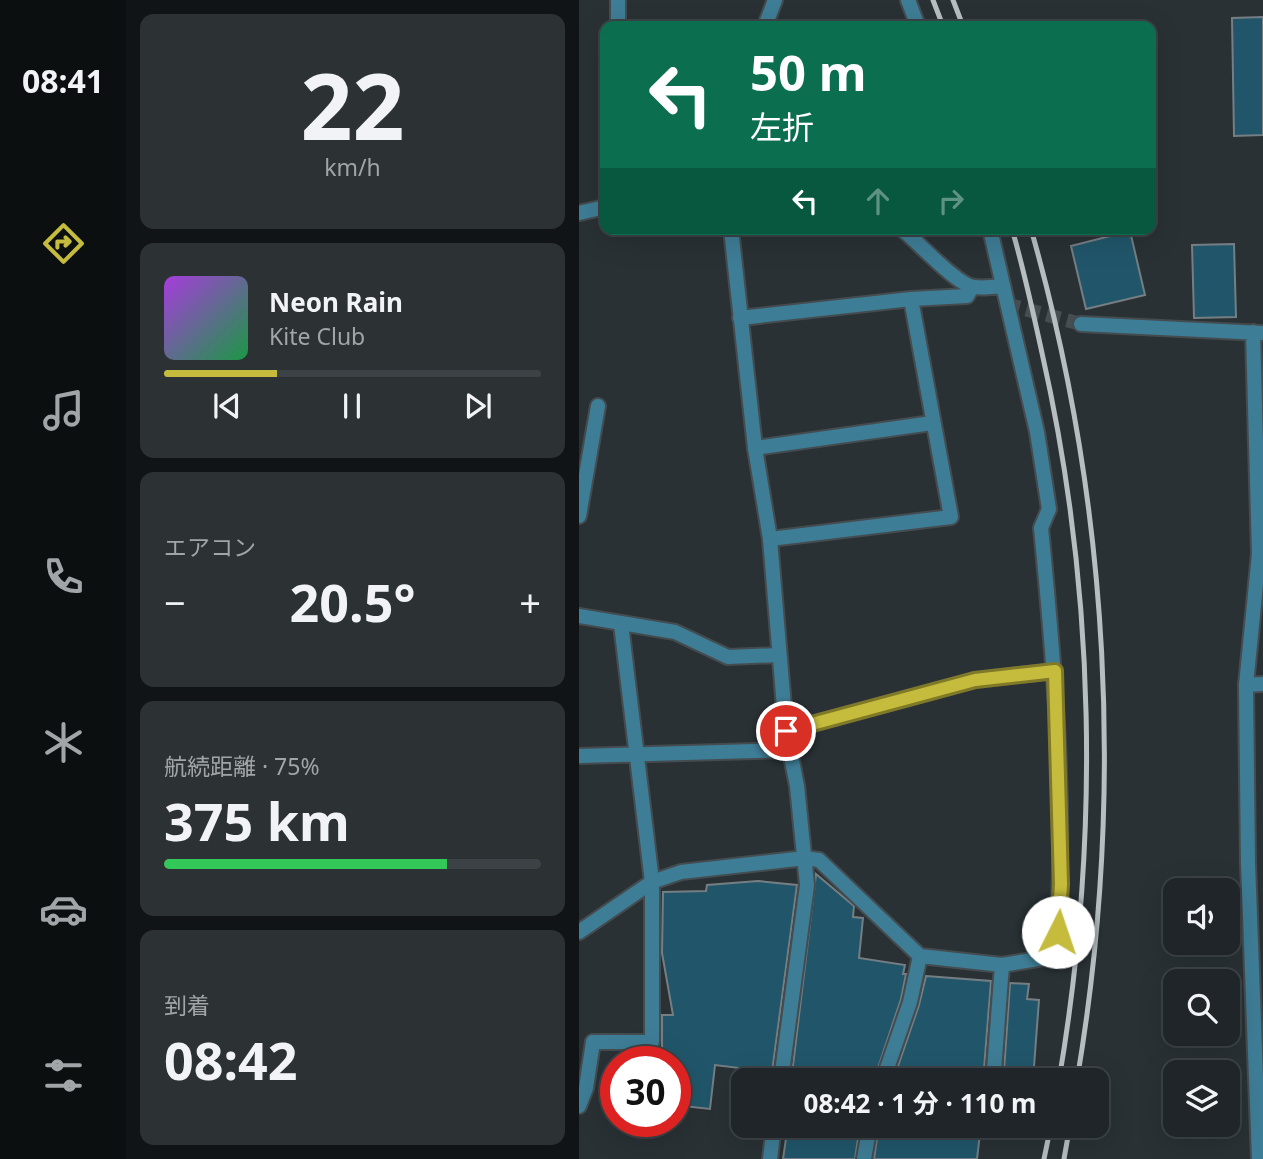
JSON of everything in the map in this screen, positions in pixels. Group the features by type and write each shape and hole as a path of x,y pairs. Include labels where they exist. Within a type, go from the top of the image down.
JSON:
{"street":[{"path":"618,0 618,21"},
{"path":"767,21 775,0"},
{"path":"908,0 916,21"},
{"path":"579,213 600,208"},
{"path":"732,235 755,448 770,539 786,731 807,885 782,1068"},
{"path":"909,235 934,256 948,274 972,287 1001,286"},
{"path":"580,928 651,882 681,872 805,858 819,860 920,956 1003,965 1056,956 1061,884 1055,671 1041,528 1049,509 1037,432 991,235"},
{"path":"740,318 911,299 967,296 972,287"},
{"path":"770,539 951,517 911,299"},
{"path":"1081,324 1258,333 1259,554 1246,685 1248,863 1259,1033 1259,1159"},
{"path":"579,516 598,406"},
{"path":"755,448 932,423"},
{"path":"579,616 675,632 728,657 778,655"},
{"path":"579,1106 593,1042 652,1042 651,882 621,624"},
{"path":"786,731 975,680 1055,671"},
{"path":"1246,685 1263,684"},
{"path":"579,756 790,750"},
{"path":"887,1068 910,1002 920,956"},
{"path":"994,1068 1003,965"},
{"path":"770,1159 772,1138"},
{"path":"864,1159 868,1138"}],"building":[{"path":"1263,17 1263,135 1234,136 1232,18"},
{"path":"1114,235 1131,235 1145,295 1086,309 1071,246"},
{"path":"1234,244 1236,317 1194,318 1192,245"},
{"path":"816,874 854,906 853,917 863,918 859,958 905,965 903,974 906,974 901,999 878,1068 793,1068"},
{"path":"758,881 797,885 773,1068 715,1065 710,1109 691,1107 691,1046 662,1046 662,1015 673,1015 662,953 663,892 706,891 707,885"},
{"path":"926,976 991,981 984,1068 897,1068"},
{"path":"1010,983 1029,984 1027,999 1039,1000 1034,1068 1004,1068"},
{"path":"786,1138 858,1138 855,1159 783,1159"},
{"path":"877,1138 979,1138 977,1159 874,1159"}],"tunnel":[{"path":"1006,304 1081,324"}],"railway":[{"path":"933,0 941,21"},
{"path":"953,0 961,21"},
{"path":"1014,235 1060,443 1082,625 1086,807 1081,898 1061,1068"},
{"path":"1033,235 1058,333 1078,439 1093,545 1102,652 1104,759 1101,867 1092,974 1079,1068"},
{"path":"1044,1159 1048,1138"},
{"path":"1064,1159 1068,1138"}],"route":[{"path":"786,731 975,680 1055,671 1061,884 1058,932"}]}
